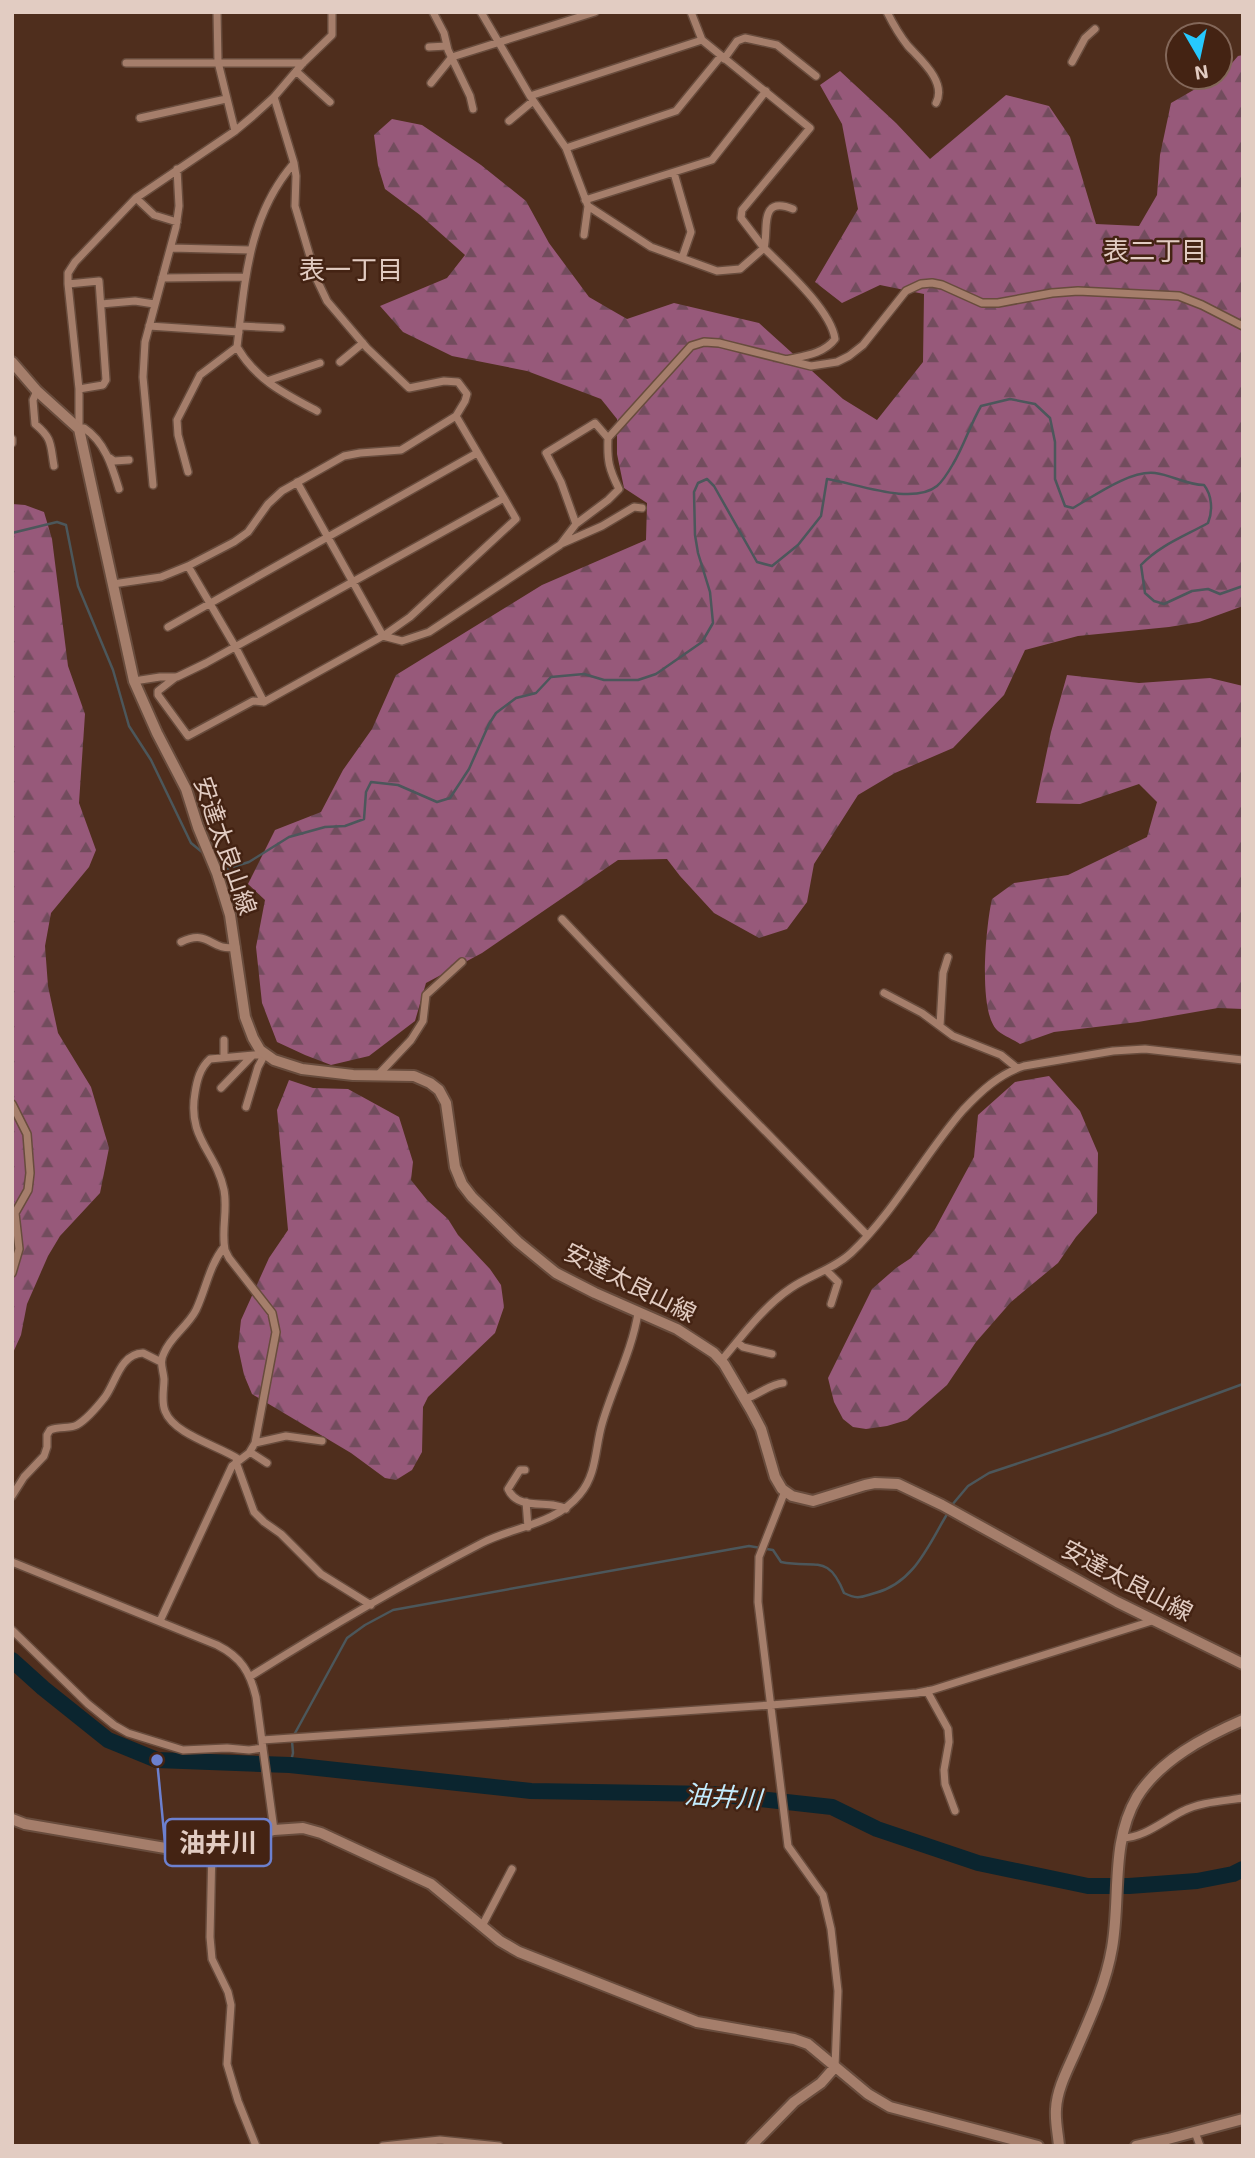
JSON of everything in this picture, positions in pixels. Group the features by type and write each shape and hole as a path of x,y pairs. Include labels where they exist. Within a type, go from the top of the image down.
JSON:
{"main road":[{"path":"13,364 37,391 79,429"},
{"name":"安達太良山線","path":"79,429 134,681 186,789 225,898 236,947 245,1017 260,1050 283,1064 302,1069 335,1074 414,1076 439,1090 446,1103 455,1167 462,1184 472,1197 518,1242 556,1273 702,1343 721,1361 745,1399 761,1429 775,1477 785,1491 797,1498 813,1500 865,1485 898,1484 949,1509 1152,1621 1243,1664"},
{"path":"1059,2146 1056,2107 1063,2080 1112,1950 1117,1870 1128,1815 1136,1799 1156,1773 1186,1750 1225,1727 1243,1720"},
{"path":"12,1819 25,1824 164,1849 191,1850 212,1847 274,1830 303,1828 321,1832 432,1884 500,1941 519,1952 697,2022 794,2039 808,2045 868,2094 890,2107 1038,2146"},
{"path":"751,2146 794,2102 821,2083 835,2067"},
{"path":"1136,2146 1243,2119"}],"street":[{"path":"217,12 218,62 235,131"},
{"path":"119,489 110,458 89,431 79,429 79,389 68,273 75,262 136,198 235,131 274,97 332,35 331,12"},
{"path":"433,12 470,96 473,110"},
{"path":"481,12 532,99 566,148 586,203 584,235"},
{"path":"431,83 452,57 595,12"},
{"path":"691,12 702,40 810,128 742,210 741,218 764,248 821,309 834,331 835,339 824,349 785,360"},
{"path":"887,12 907,45 930,70 938,91 936,103"},
{"path":"1072,62 1085,38 1095,29"},
{"path":"566,148 676,111 737,41 745,38 777,45 816,76"},
{"path":"509,121 532,99 702,40"},
{"path":"429,47 447,46"},
{"path":"126,63 303,63"},
{"path":"296,71 330,102"},
{"path":"586,203 712,160 766,91"},
{"path":"113,584 162,577 188,566 248,532 268,504 297,482 344,456 401,450 456,415 465,401 467,394 458,382 444,381 409,388 363,343 327,301 317,280 295,206 294,163 274,97"},
{"path":"140,118 226,99"},
{"path":"294,163 270,198 250,250 237,347 251,368 267,381 317,411"},
{"path":"153,485 143,377 145,342 177,222 177,169"},
{"path":"674,173 691,232 682,258"},
{"path":"136,198 155,215 177,222"},
{"path":"586,203 651,247 717,271 740,270 764,248 767,238 765,220 770,210 780,206 793,209"},
{"path":"171,248 250,250"},
{"path":"162,278 246,277"},
{"path":"68,284 99,281 106,383 79,389"},
{"path":"560,545 576,524 619,489 609,469 608,438 691,346 704,342 719,343 811,366 825,365 849,356 863,345 906,291 920,284 932,283 982,303 998,303 1078,290 1179,296 1243,326"},
{"path":"101,304 135,301 154,304"},
{"path":"149,326 281,328"},
{"path":"340,362 363,343"},
{"path":"188,472 178,435 177,420 200,374 237,347"},
{"path":"267,381 320,363"},
{"path":"37,391 33,400 35,424 46,432 51,441 54,466"},
{"path":"456,415 477,453 504,498 516,519 410,617 383,636 264,702 253,701 188,736 158,695 159,691 177,677 236,648 504,498"},
{"path":"576,524 561,482 546,453 595,424 608,438"},
{"path":"168,627 477,453"},
{"path":"44,460 52,454"},
{"path":"110,458 114,461 129,460"},
{"path":"297,482 383,636 402,641 429,632 560,545 602,526 634,507 642,508"},
{"path":"188,566 264,702"},
{"path":"134,681 177,677"},
{"path":"562,919 867,1235"},
{"path":"181,942 204,937 222,948 236,947"},
{"path":"940,1026 943,973 948,957"},
{"path":"378,1076 411,1040 423,1021 426,995 462,962"},
{"path":"884,993 922,1013 953,1037 1001,1055 1017,1068"},
{"path":"224,1040 224,1057"},
{"path":"721,1361 791,1287 826,1270 849,1254 867,1235 963,1110 978,1093 995,1080 1017,1068 1114,1051 1145,1049 1243,1060"},
{"path":"160,1622 232,1466 250,1452 255,1443 276,1324 272,1314 229,1258 224,1247 224,1190 199,1136 192,1107 198,1076 211,1059 265,1054"},
{"path":"246,1107 258,1067 265,1054"},
{"path":"221,1088 252,1056"},
{"path":"12,1104 27,1134 30,1173 27,1190 15,1213 19,1249 12,1273"},
{"path":"224,1247 216,1257 196,1309 169,1343 161,1362 166,1414 201,1441 229,1452 238,1461 248,1500 254,1512 281,1534 321,1574 370,1605"},
{"path":"826,1270 838,1282 831,1304"},
{"path":"251,1676 485,1541 528,1527 566,1509 583,1490 593,1470 601,1424 624,1363 638,1312"},
{"path":"737,1342 743,1347 772,1354"},
{"path":"12,1496 24,1477 44,1455 50,1430 74,1427 81,1422 104,1397 118,1371 131,1356 143,1353 161,1362"},
{"path":"745,1399 760,1394 774,1383 783,1383"},
{"path":"255,1443 286,1436 322,1441"},
{"path":"250,1452 267,1463"},
{"path":"525,1470 520,1470 508,1489 510,1494 526,1502 566,1509"},
{"path":"785,1491 759,1557 758,1602 788,1846 811,1877 827,1907 838,1992 835,2067"},
{"path":"526,1502 528,1527"},
{"path":"12,1562 226,1649 234,1655 251,1676 256,1697 274,1830"},
{"path":"12,1630 88,1704 114,1725 128,1733 183,1750 262,1744 292,1737 771,1705 927,1691 1152,1621"},
{"path":"927,1691 948,1729 944,1784 955,1811"},
{"path":"1122,1838 1150,1830 1191,1807 1243,1798"},
{"path":"212,1847 210,1937 212,1959 228,1992 231,2005 227,2064 256,2146"},
{"path":"482,1926 512,1869"},
{"path":"1195,2132 1200,2146"},
{"path":"383,2146 440,2140 499,2146"}],"green space":[{"path":"1243,55 1243,606 1199,622 1078,636 1025,650 1004,695 953,748 895,773 858,795 814,864 807,902 787,929 759,938 714,913 667,859 618,860 482,953 426,983 415,1021 369,1056 331,1065 277,1042 262,1003 256,947 265,900 248,884 275,830 321,812 343,770 372,729 396,675 542,585 646,540 647,503 624,488 617,454 617,419 601,399 527,371 452,356 403,332 380,306 447,278 465,255 420,215 385,189 378,166 374,135 392,119 422,125 481,165 526,201 549,243 589,297 627,319 674,303 759,323 843,399 877,420 923,362 924,294 880,285 842,303 815,282 858,209 842,124 820,85 840,71 930,159 1006,95 1049,106 1070,137 1096,224 1139,226 1157,195 1160,155 1171,103 1192,91 1234,91 1234,61"},
{"path":"12,504 25,505 44,512 52,539 68,666 85,714 79,803 96,850 89,867 51,913 45,946 48,986 58,1033 91,1087 109,1148 100,1193 60,1236 48,1256 27,1304 21,1335 12,1355"},
{"path":"1067,675 1139,683 1210,678 1243,686 1243,1009 1218,1008 1138,1022 1054,1032 1020,1044 998,1031 990,1018 985,966 992,899 1014,883 1068,875 1147,837 1157,802 1139,784 1080,804 1036,803 1051,732"},
{"path":"1049,1076 1080,1111 1098,1153 1097,1213 1058,1263 1011,1302 976,1342 947,1385 907,1420 866,1429 853,1427 843,1419 834,1402 828,1378 872,1289 911,1258 935,1229 974,1157 978,1115 1015,1082"},
{"path":"289,1080 313,1088 348,1089 399,1117 413,1162 411,1180 427,1200 448,1219 458,1235 501,1285 504,1307 495,1333 428,1397 423,1407 422,1452 412,1470 396,1480 385,1478 351,1453 252,1394 244,1375 238,1347 241,1320 269,1258 288,1230 277,1110"}],"waterway":[{"path":"226,869 249,862 289,837 325,827 345,826 364,819 366,792 371,782 398,785 437,802 450,798 469,769 496,713 516,698 536,693 551,677 584,674 604,680 638,680 656,674 702,642 713,623 710,592 695,535 694,492 698,483 707,479 714,486 757,562 772,566 798,545 821,516 827,479 883,492 926,492 937,486 948,473 981,406 1010,399 1035,404 1050,418 1055,442 1055,479 1065,506 1073,508 1112,485 1145,473 1161,474 1204,485 1211,503 1208,523 1164,546 1141,565 1145,593 1154,601 1164,604 1192,591 1208,589 1220,594 1243,586"},
{"path":"12,533 57,522 66,525 78,586 113,670 129,726 151,760 191,843 202,852"},
{"path":"952,1505 968,1486 989,1473 1243,1384"},
{"path":"294,1735 347,1638 393,1610 749,1546 773,1550 781,1562 826,1567 838,1580 844,1593 863,1597 889,1588 911,1571 949,1511"},
{"name":"油井川","path":"12,1660 108,1740 157,1760 290,1765 531,1791 714,1794 832,1807 877,1829 978,1863 1088,1886 1197,1881 1233,1874 1243,1869"},
{"path":"290,1765 292,1741"}],"place":[{"name":"油井川","path":"157,1760"}],"district":[{"name":"表二丁目","path":"1155,251"},
{"name":"表一丁目","path":"351,270"}]}
